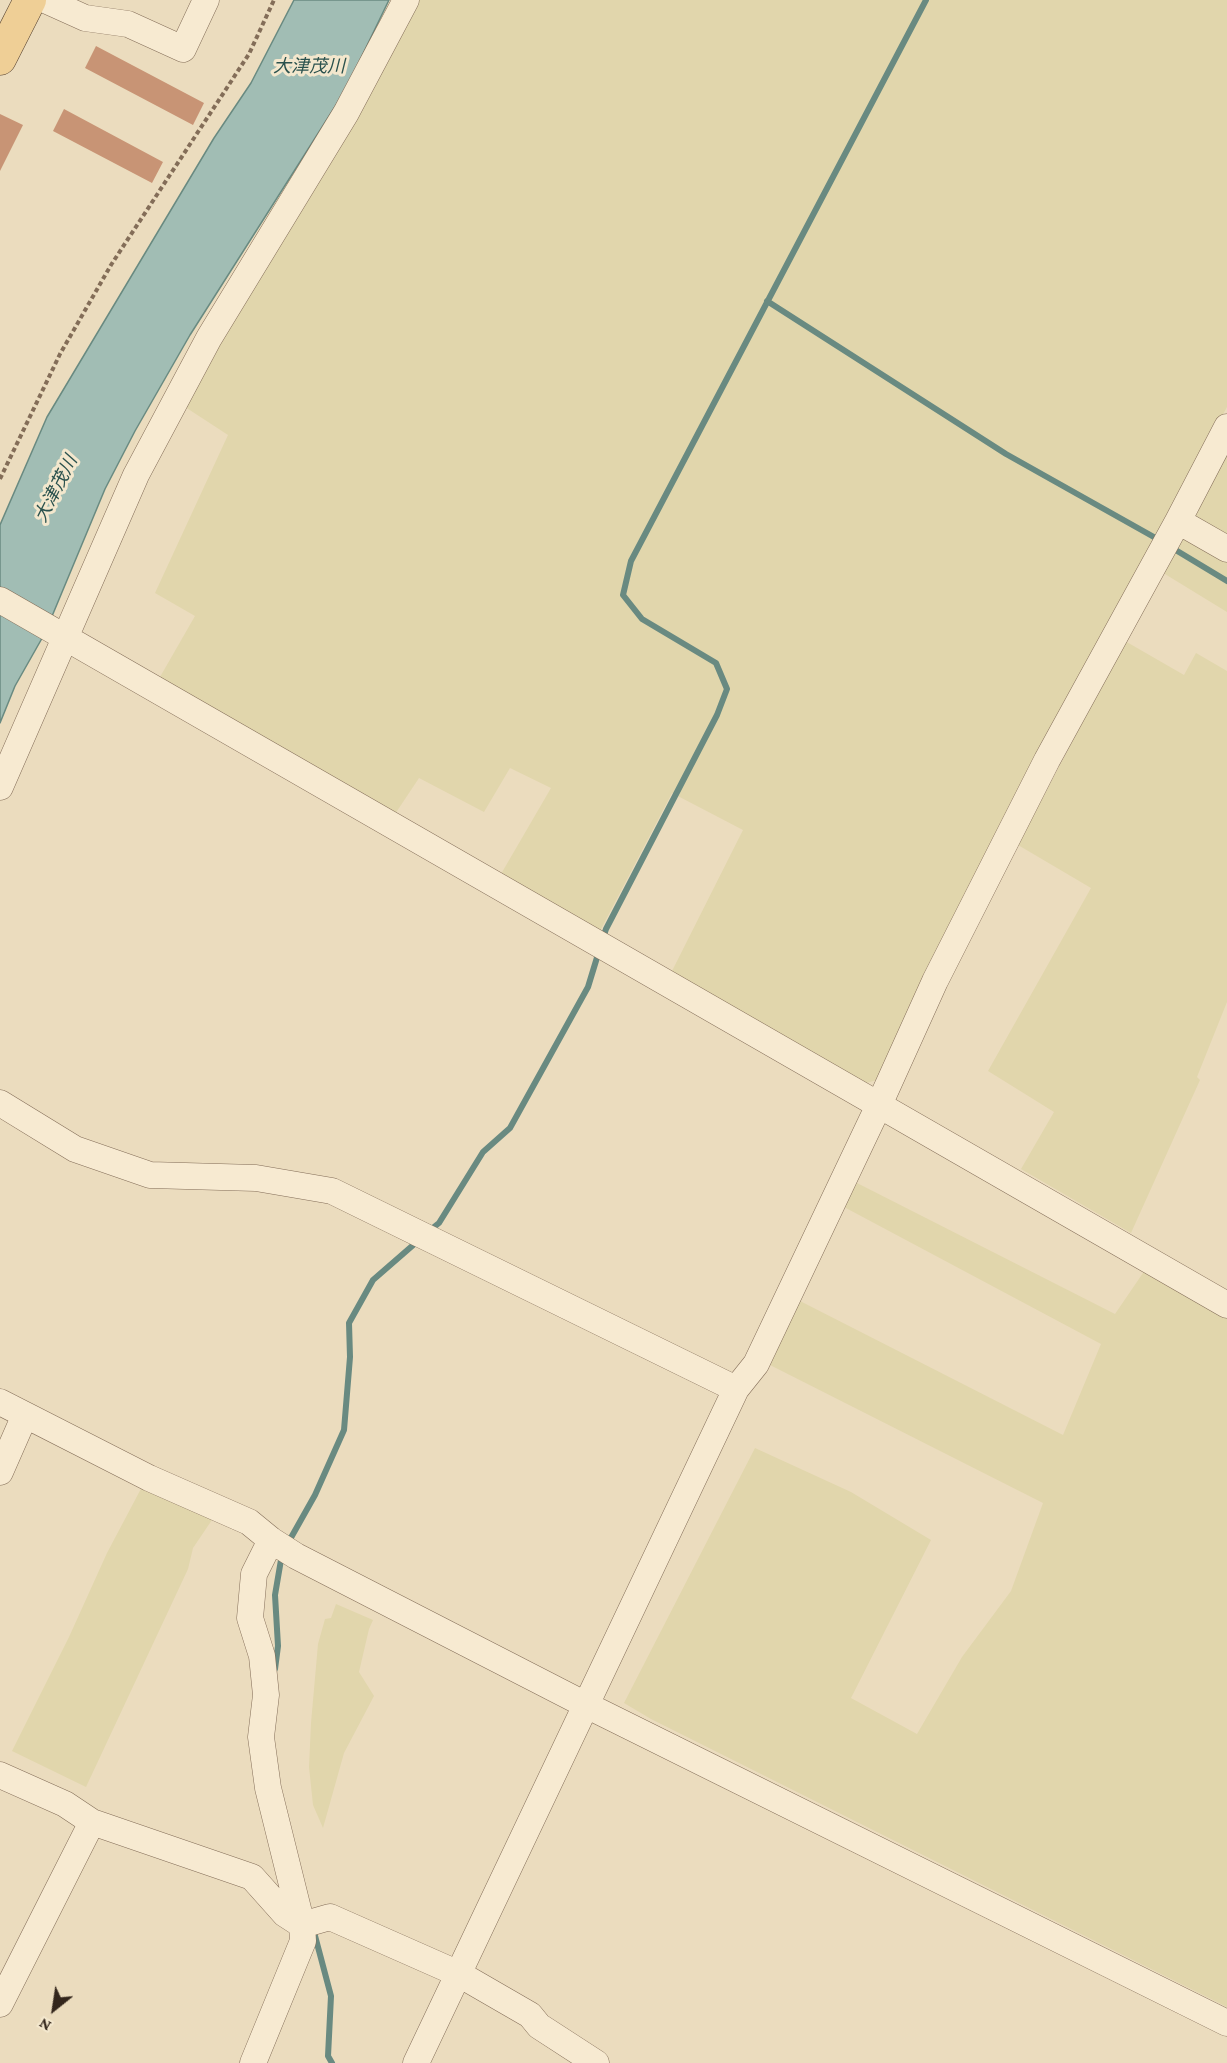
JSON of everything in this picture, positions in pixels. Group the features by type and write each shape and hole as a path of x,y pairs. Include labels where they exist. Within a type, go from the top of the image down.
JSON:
{"main road":[{"path":"0,59 8,29 30,0"}],"street":[{"path":"45,0 85,18 128,24 183,49 206,0"},
{"path":"0,787 136,475 209,338 346,113 406,0"},
{"path":"416,2063 736,1389 756,1364 935,981 1047,760 1178,522 1227,427"},
{"path":"1178,522 1227,549"},
{"path":"0,600 1227,1305"},
{"path":"0,1103 75,1149 150,1175 256,1178 332,1191 736,1389"},
{"path":"0,1402 149,1478 249,1522 296,1556 586,1705 1227,2023"},
{"path":"0,1472 25,1415"},
{"path":"253,2063 303,1941 302,1925 268,1788 261,1737 266,1695 262,1656 250,1618 254,1574 271,1540"},
{"path":"0,1775 65,1804 92,1822 252,1877 285,1914 302,1925 330,1917 459,1974 530,2015 539,2026 596,2063"},
{"path":"0,2004 92,1822"}],"path":[{"path":"0,478 60,354 111,265 249,54 274,0"}],"shaded area":[{"path":"413,0 1227,0 1227,407 1070,700 880,1079 863,1084 671,973 743,830 672,793 599,933 501,874 551,788 510,768 484,812 419,778 395,814 160,677 195,616 155,593 228,435 179,403 330,162 378,80"},
{"path":"1227,446 1227,612 1160,571"},
{"path":"1125,641 1184,675 1196,653 1227,671 1227,1002 1197,1077 1200,1080 1131,1233 1021,1169 1054,1112 988,1071 1091,888 1018,845"},
{"path":"857,1183 1115,1314 1145,1270 1227,1316 1227,2007 651,1719 624,1703 755,1448 851,1492 931,1540 851,1698 917,1734 962,1657 1011,1591 1043,1503 768,1364 800,1301 1063,1435 1101,1344 844,1207"},
{"path":"144,1483 216,1514 193,1548 188,1569 86,1787 12,1751 69,1637 107,1553"},
{"path":"336,1604 373,1620 359,1672 374,1696 344,1753 323,1828 313,1805 309,1767 311,1723 318,1644 325,1619 331,1618"}],"water":[{"name":"大津茂川","path":"294,0 389,0 345,91 190,335 135,431 105,489 45,633 15,686 0,723 0,525 47,417 214,138 251,83"}],"building":[{"path":"96,46 204,103 193,125 85,68"},
{"path":"64,109 163,162 152,183 53,131"},
{"path":"0,114 23,125 0,171"}],"waterway":[{"path":"603,938 717,715 727,689 716,663 642,619 623,595 631,561 926,0"},
{"path":"767,301 1006,454 1161,541"},
{"path":"1169,546 1227,581"},
{"path":"429,1231 439,1223 483,1152 510,1128 588,987 599,951"},
{"path":"288,1543 315,1495 344,1430 350,1357 349,1323 373,1280 419,1240"},
{"path":"275,1669 278,1646 275,1595 282,1554"},
{"path":"314,1932 331,1996 328,2056 332,2063"}]}
